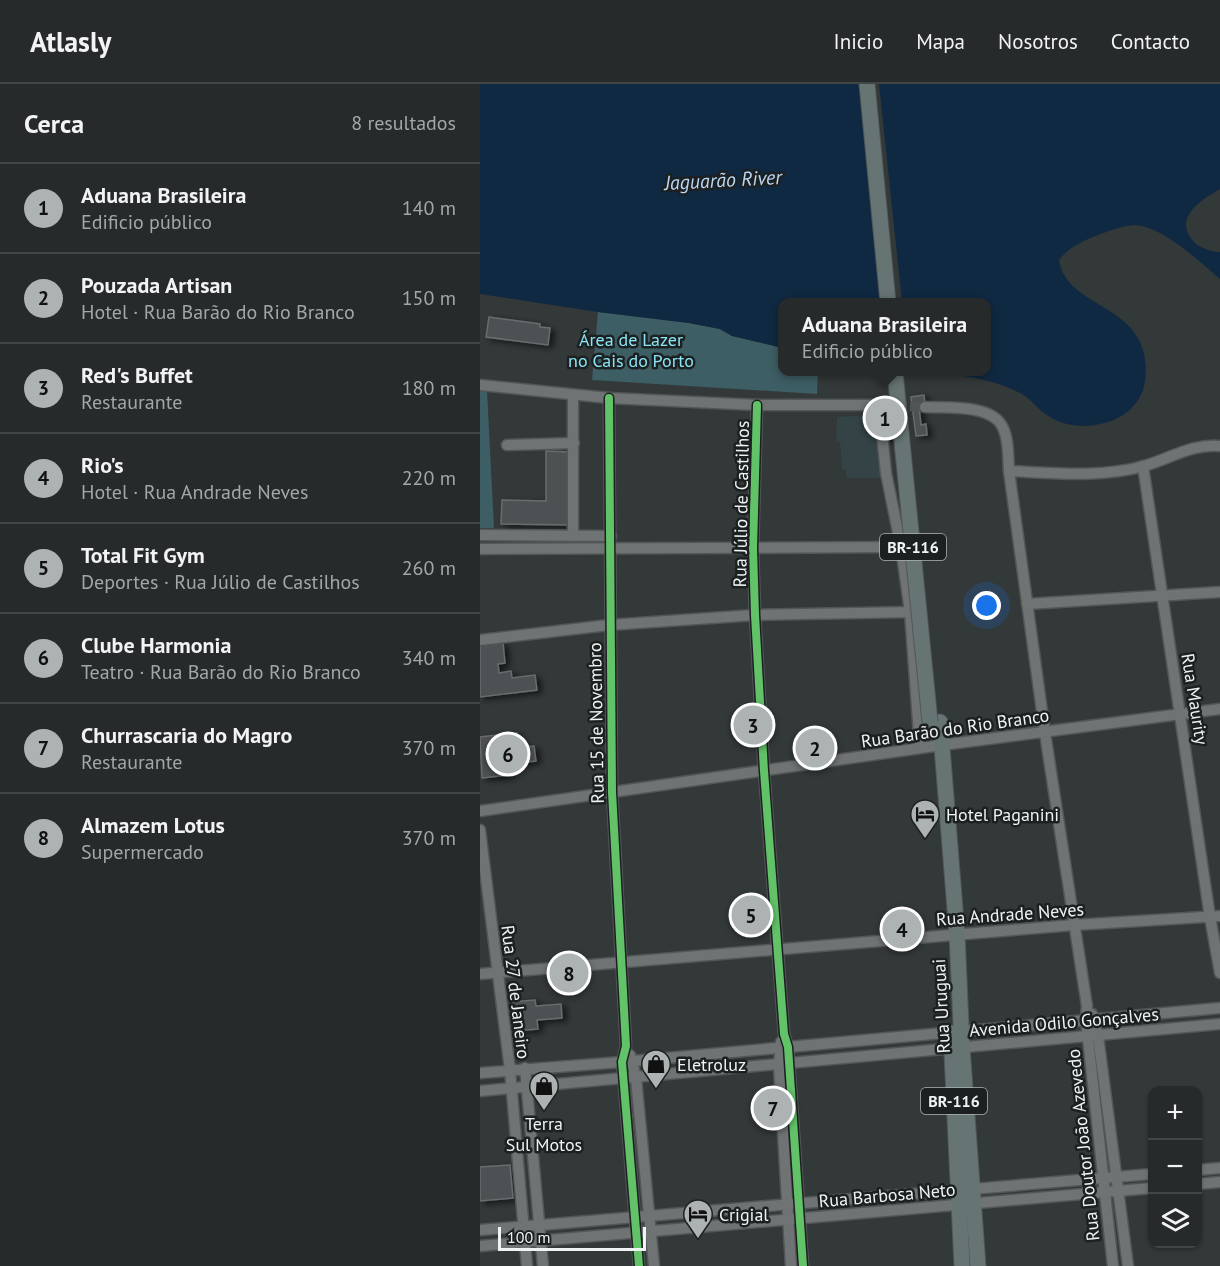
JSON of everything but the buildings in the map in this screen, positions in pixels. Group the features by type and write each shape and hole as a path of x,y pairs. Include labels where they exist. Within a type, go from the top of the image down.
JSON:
{"highway":[{"path":"867,84 877,143 895,298"},
{"path":"875,84 888,298"},
{"name":"BR-116","path":"896,376 935,722"},
{"name":"BR-116","path":"903,376 935,722 931,746"},
{"name":"Rua Uruguai","path":"931,746 951,935 965,1197 962,1266"},
{"name":"Rua Uruguai","path":"965,1197 978,1266"}],"street":[{"path":"480,385 609,398 758,405 880,405 886,473 901,547 931,746"},
{"path":"573,395 573,536"},
{"name":"Rua 15 de Novembro","path":"609,398 612,792 627,1061 622,1080 639,1266"},
{"name":"Rua Júlio de Castilhos","path":"758,405 753,548 755,615 784,1034 790,1266"},
{"name":"Rua Doutor João Azevedo","path":"925,406 982,411 995,416 1004,429 1045,733 1116,1177 1128,1266"},
{"path":"507,445 574,443"},
{"path":"1009,471 1074,473 1143,466 1177,453 1210,445 1220,446"},
{"name":"Rua Maurity","path":"1143,466 1215,917 1220,973"},
{"path":"480,535 611,536"},
{"path":"480,549 901,547"},
{"path":"1027,604 1220,592"},
{"path":"480,640 609,625 755,615 910,612"},
{"name":"Rua Barão do Rio Branco","path":"480,811 931,746 1220,709"},
{"name":"Rua 27 de Janeiro","path":"480,830 484,906 498,972 510,1070 527,1266"},
{"name":"Rua Andrade Neves","path":"480,974 1074,925 1215,917"},
{"name":"Avenida Odilo Gonçalves","path":"480,1073 1220,1008"},
{"name":"Avenida Odilo Gonçalves","path":"480,1091 622,1080 1220,1024"},
{"name":"Rua Doutor João Azevedo","path":"1093,1036 1104,1191 1113,1266"},
{"path":"862,1040 864,1057"},
{"name":"Rua 15 de Novembro","path":"627,1061 636,1078 654,1266"},
{"name":"Rua Júlio de Castilhos","path":"784,1065 799,1203 803,1266"},
{"name":"Rua 27 de Janeiro","path":"525,1068 543,1266"},
{"path":"514,1119 530,1116"},
{"path":"1202,1170 1220,1168"},
{"name":"Rua Barbosa Neto","path":"480,1246 828,1217 1103,1178 1148,1174"},
{"path":"1202,1184 1220,1182"},
{"name":"Rua Barbosa Neto","path":"480,1230 787,1203 1148,1188"},
{"path":"827,1201 828,1217"}],"shaded area":[{"path":"875,415 881,478 847,478 845,469 842,469 840,442 836,440 837,417"}],"green space":[{"name":"Área de Lazer no Cais do Porto","path":"598,312 720,329 732,336 778,347 778,376 818,376 817,394 592,380"},
{"path":"480,389 487,390 494,528 480,528"}],"water":[{"name":"Jaguarão River","path":"480,84 1220,84 1220,189 1198,204 1186,225 1194,242 1206,249 1220,252 1220,279 1168,238 1156,231 1134,225 1092,237 1067,251 1059,260 1065,277 1077,290 1124,322 1137,336 1145,355 1145,381 1142,393 1127,412 1108,422 1083,426 1066,424 1046,415 1029,399 1010,388 961,376 991,376 991,298 778,298 778,347 732,336 720,329 689,323 480,294"}],"pier":[{"path":"859,84 879,84 902,298 882,298"}],"tunnel":[{"path":"880,405 925,407"}],"cycle path":[{"path":"609,398 612,792 626,1046 622,1062 639,1266"},
{"path":"757,405 753,548 755,615 764,771 784,1034 788,1047 803,1266"}],"place":[{"name":"Aduana Brasileira","path":"885,418"},
{"name":"Red's Buffet","path":"753,725"},
{"name":"Pouzada Artisan","path":"815,748"},
{"name":"Clube Harmonia","path":"508,754"},
{"name":"Hotel Paganini","path":"925,840"},
{"name":"Total Fit Gym","path":"751,915"},
{"name":"Rio's","path":"902,929"},
{"name":"Almazem Lotus","path":"569,973"},
{"name":"Eletroluz","path":"656,1090"},
{"name":"Churrascaria do Magro","path":"773,1108"},
{"name":"Terra Sul Motos","path":"544,1112"},
{"name":"Crigial","path":"698,1240"}]}
